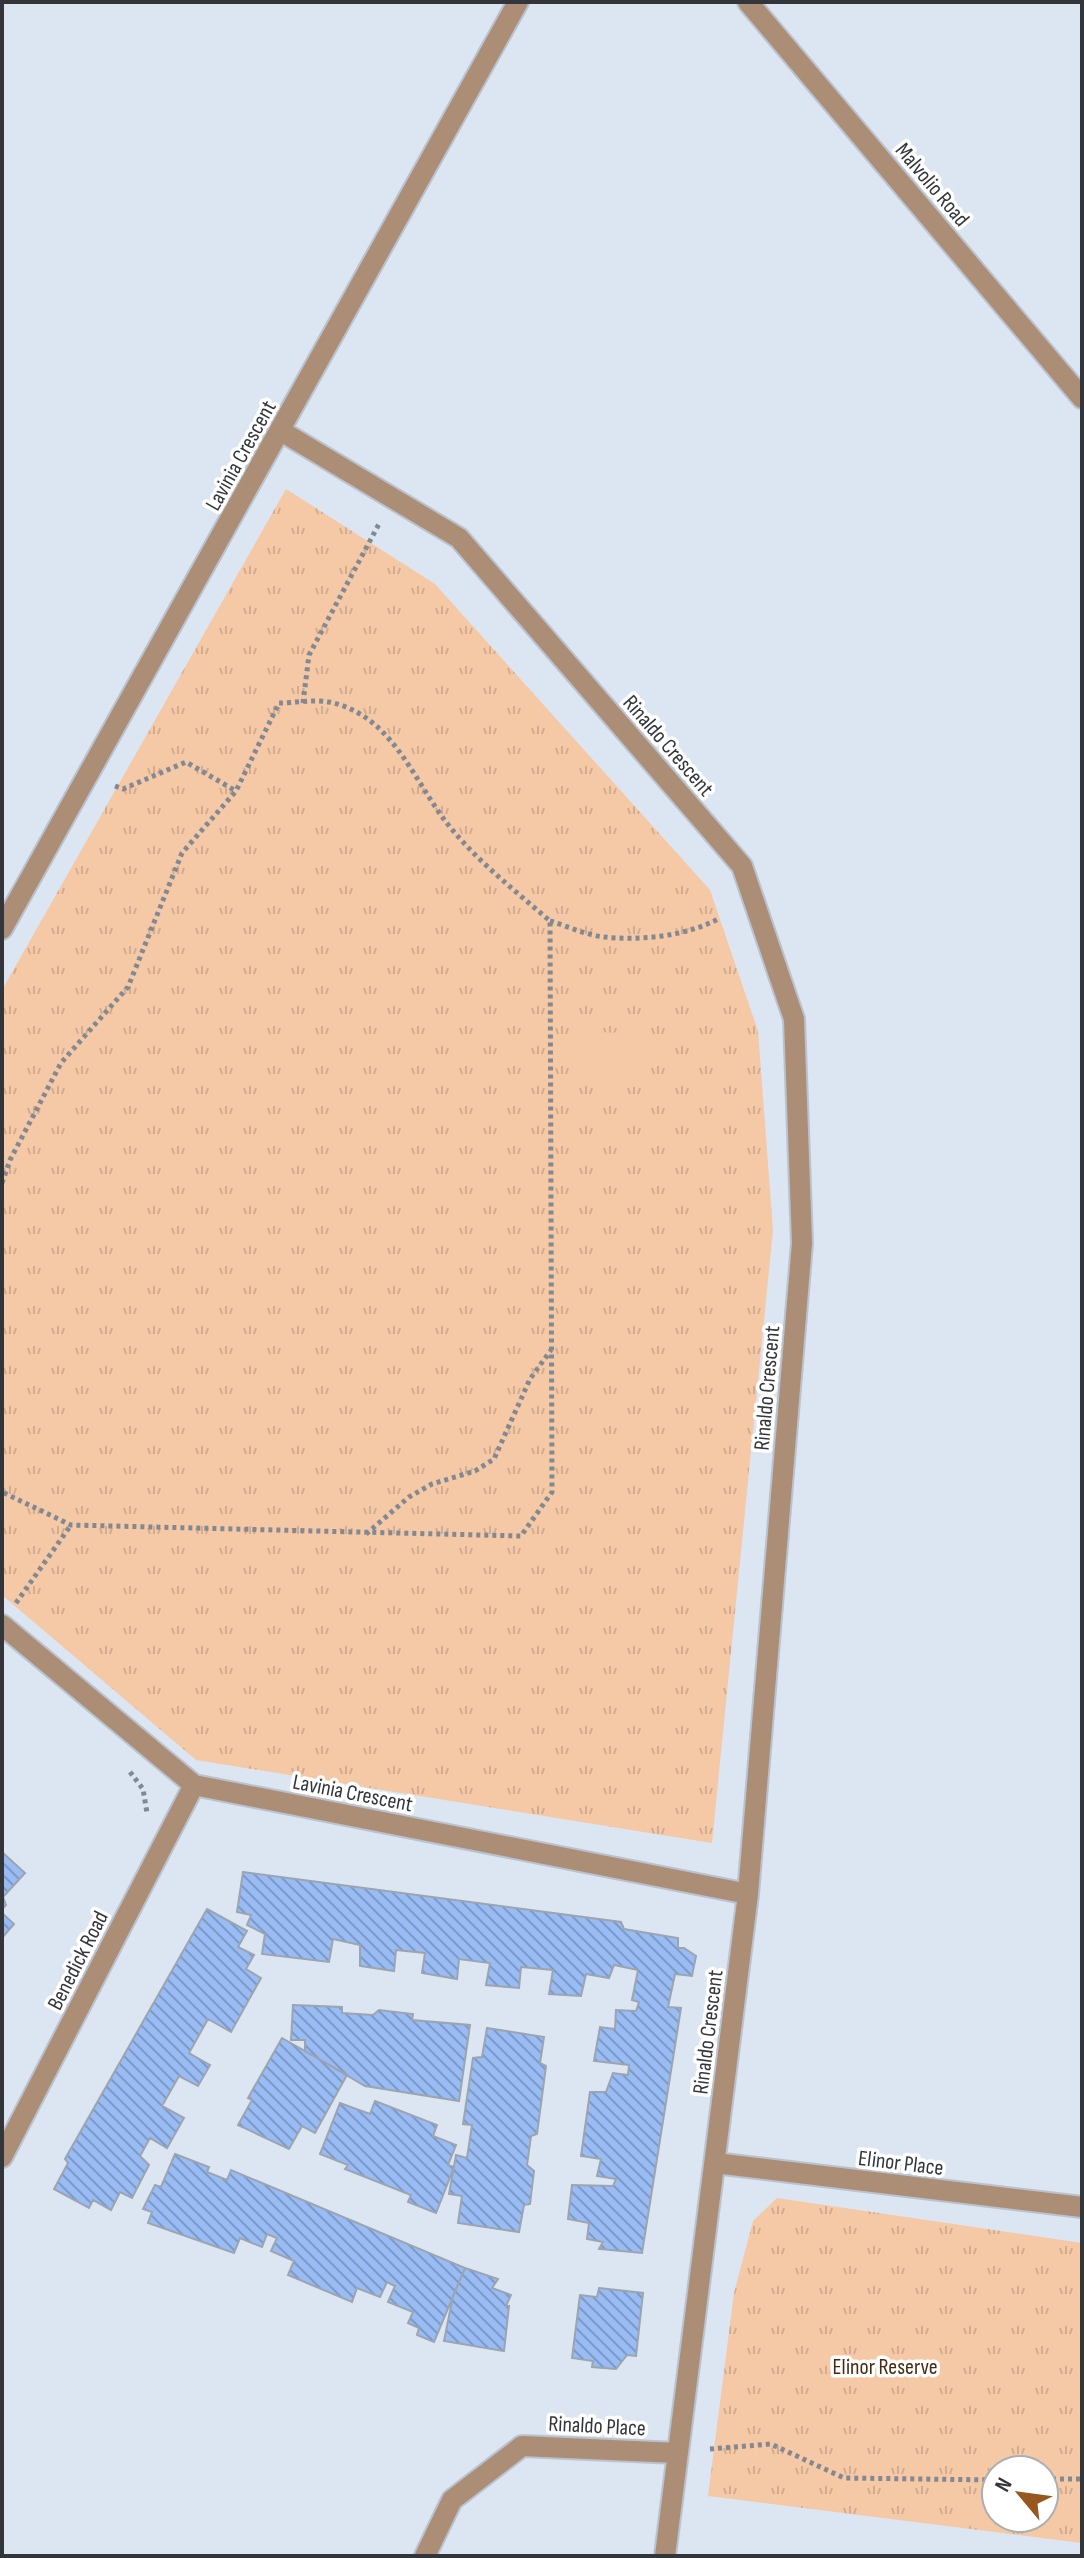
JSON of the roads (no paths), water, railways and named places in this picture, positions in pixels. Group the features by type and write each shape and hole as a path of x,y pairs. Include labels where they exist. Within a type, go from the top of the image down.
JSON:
{"street":[{"name":"Lavinia Crescent","path":"2,929 518,2"},
{"name":"Malvolio Road","path":"748,2 1080,390"},
{"name":"Rinaldo Crescent","path":"281,431 459,538 742,866 794,1019 802,1243 748,1894 665,2556"},
{"name":"Lavinia Crescent","path":"5,1619 194,1785 748,1894"},
{"name":"Benedick Road","path":"2,2157 194,1785"},
{"name":"Elinor Place","path":"715,2163 1082,2207"},
{"name":"Rinaldo Place","path":"425,2556 452,2500 522,2446 677,2453"}],"park label":[{"name":"Elinor Reserve","path":"885,2366"}]}
